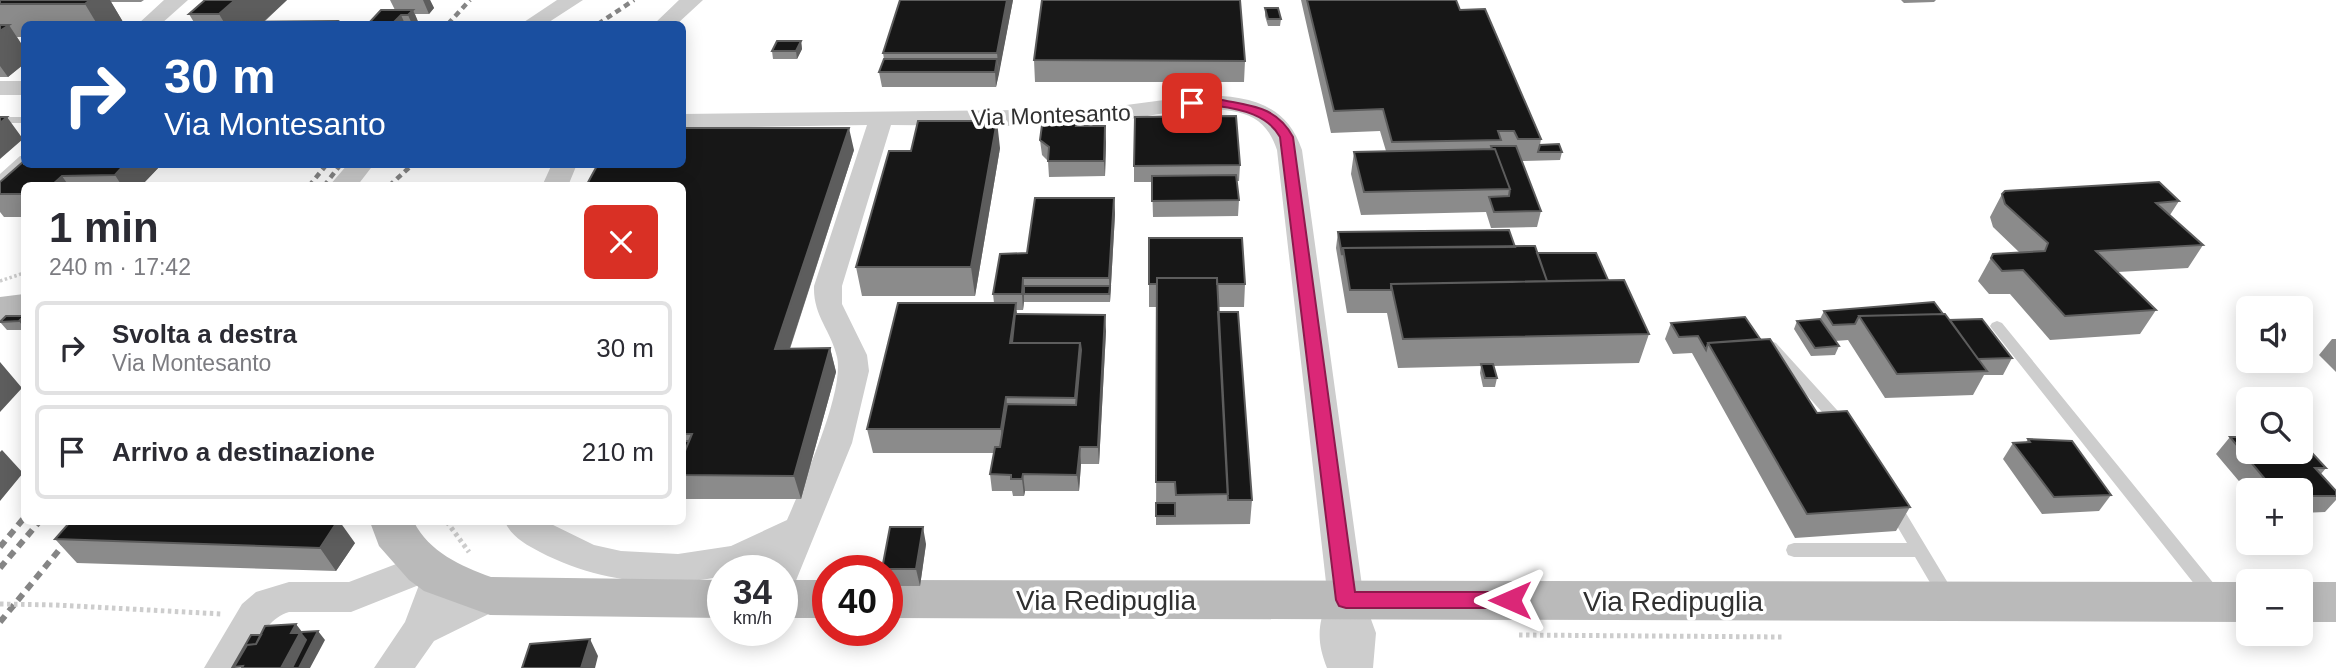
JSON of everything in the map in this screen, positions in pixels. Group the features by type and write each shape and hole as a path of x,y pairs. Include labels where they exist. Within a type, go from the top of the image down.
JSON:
{"street":[{"path":"152,21 177,0"},
{"path":"537,21 572,0"},
{"path":"668,21 692,0"},
{"path":"0,88 21,88"},
{"name":"Via Montesanto","path":"688,117 1097,116 1217,102 1263,113 1279,124 1286,137 1295,198 1346,600"},
{"path":"789,555 836,443 851,389 854,371 852,355 828,304 828,286 881,118"},
{"path":"346,182 358,168"},
{"path":"0,309 21,306"},
{"path":"393,525 395,533 432,573"},
{"path":"527,525 560,547 585,556 624,566 664,569 729,561 799,530"},
{"path":"421,630 432,573"},
{"path":"223,668 256,615 270,603 289,597 351,597 432,573 707,597"},
{"path":"393,668 421,630 484,576"},
{"name":"Via Redipuglia","path":"903,599 2234,602"},
{"path":"1346,600 1336,624 1338,648 1346,668"},
{"path":"1346,600 1358,624 1359,643 1354,668"},
{"path":"2313,602 2336,603"}],"lane":[{"path":"0,120 21,120"},
{"path":"0,180 21,162"},
{"path":"1997,326 2234,602"},
{"path":"1769,343 1850,434"},
{"path":"1885,492 1951,602"},
{"path":"1794,550 1920,550"}],"path":[{"path":"0,281 21,274"},
{"path":"449,525 484,576"},
{"path":"0,604 256,615"}],"building":[{"path":"0,0 90,0 85,4 0,4"},
{"path":"205,0 235,0 219,14 189,14"},
{"path":"900,0 1007,0 997,53 883,53"},
{"path":"1042,0 1240,0 1245,61 1034,60"},
{"path":"1307,0 1456,0 1460,10 1485,9 1541,139 1518,139 1514,131 1498,131 1501,140 1392,142 1383,109 1334,111"},
{"path":"1265,8 1278,8 1281,19 1268,19"},
{"path":"381,10 413,10 395,21 371,21"},
{"path":"777,41 801,41 796,51 772,51"},
{"path":"884,59 997,59 995,72 879,72"},
{"path":"1236,116 1240,165 1134,166 1135,117"},
{"path":"918,121 997,121 971,267 856,267 889,151 911,151"},
{"path":"1077,123 1076,126 1105,126 1104,161 1048,161 1049,147 1040,140 1042,125"},
{"path":"686,128 849,128 775,349 830,348 794,476 686,475 686,448 692,434 686,434 686,182 588,182 596,168 686,168"},
{"path":"1559,144 1562,152 1538,152 1540,145"},
{"path":"1491,146 1516,146 1541,211 1494,212 1489,197 1509,196 1510,189 1495,149"},
{"path":"1495,149 1510,189 1364,192 1354,152"},
{"path":"21,164 21,168 121,168 115,175 62,176 55,182 21,182 21,194 0,194 0,182"},
{"path":"1236,175 1239,200 1152,201 1152,176"},
{"path":"2159,182 2179,201 2156,203 2203,245 2096,251 2156,310 2065,316 2023,270 2002,271 1991,258 1993,254 2045,251 2048,243 2005,204 2002,194 2005,191"},
{"path":"1035,198 1114,198 1109,278 1023,278 1022,294 993,294 1000,254 1027,253"},
{"path":"1509,230 1515,247 1343,248 1342,255 1338,232"},
{"path":"1149,238 1242,238 1245,284 1217,284 1217,278 1157,278 1157,284 1149,284"},
{"path":"1535,246 1547,281 1391,284 1391,290 1350,290 1343,248"},
{"path":"1537,253 1596,253 1608,280 1547,281"},
{"path":"1157,278 1217,278 1228,494 1176,495 1175,482 1156,482"},
{"path":"1624,280 1649,334 1403,339 1391,284"},
{"path":"1024,286 1110,286 1109,294 1024,294"},
{"path":"1934,302 1943,314 1859,316 1855,324 1833,325 1824,311"},
{"path":"898,303 1016,303 1010,343 1080,343 1075,398 1006,397 1001,429 867,429"},
{"path":"1218,312 1238,312 1252,500 1228,500"},
{"path":"1015,314 1105,315 1098,447 1080,447 1077,475 1023,474 1022,479 1011,479 1011,475 990,474 995,447 1000,447 1007,404 1076,405 1080,343 1012,343"},
{"path":"1945,314 1987,371 1897,374 1859,316"},
{"path":"6,316 21,316 19,321 0,322"},
{"path":"1745,317 1760,339 1708,343 1706,350 1698,336 1679,337 1671,323"},
{"path":"1820,319 1839,346 1815,348 1797,321"},
{"path":"1982,319 2012,358 1978,359 1950,320"},
{"path":"1770,339 1817,413 1847,411 1910,507 1807,514 1708,343"},
{"path":"1481,364 1493,364 1497,378 1485,378"},
{"path":"2028,439 2072,441 2111,495 2054,497 2013,443 2030,442"},
{"path":"2313,454 2326,468 2315,468 2336,491 2336,496 2313,496 2313,478 2264,478 2252,464 2313,464"},
{"path":"1156,503 1175,503 1175,516 1156,516"},
{"path":"67,525 335,525 320,548 55,539"},
{"path":"890,527 923,527 916,569 903,569 903,555 885,555"},
{"path":"296,624 291,633 300,633 281,668 234,667 247,645 256,644 265,626"},
{"path":"318,631 299,668 292,668 306,640 302,632"},
{"path":"251,635 261,635 256,644 247,645 235,668 232,668"},
{"path":"590,639 581,668 522,668 530,644"}],"railway":[{"path":"451,21 470,0"},
{"path":"602,21 634,0"},
{"path":"312,182 324,168"},
{"path":"327,182 338,168"},
{"path":"393,182 409,168"},
{"path":"0,547 21,522"},
{"path":"0,568 36,525"},
{"path":"0,622 80,525"}],"route":[{"path":"1192,103 1217,102 1263,113 1279,124 1286,137 1346,600 1510,600"}]}
